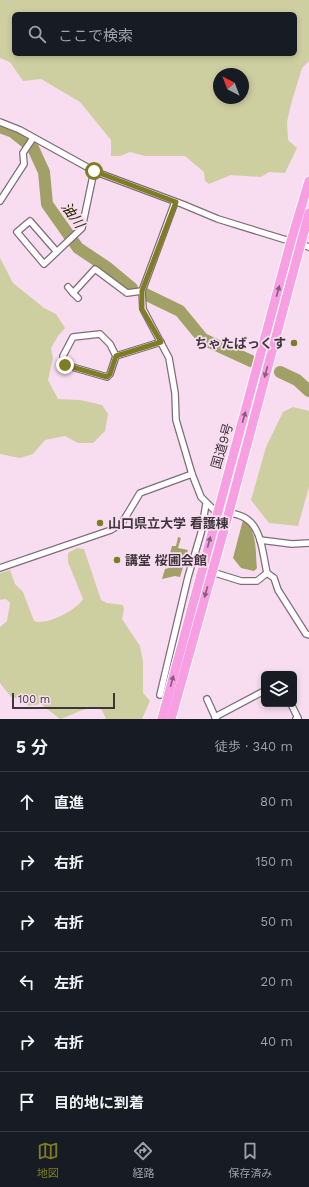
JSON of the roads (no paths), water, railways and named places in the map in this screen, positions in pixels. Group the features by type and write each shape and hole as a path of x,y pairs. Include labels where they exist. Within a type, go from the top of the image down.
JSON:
{"highway":[{"name":"国道9号","path":"162,719 291,241 309,181"},
{"name":"国道9号","path":"171,719 304,245 309,213"}],"street":[{"path":"0,122 94,171 218,219 304,245"},
{"path":"0,201 24,164 23,153 33,138"},
{"path":"57,252 30,221 17,232 44,264 57,252 82,228 94,171"},
{"path":"176,202 142,291 142,309 169,358 175,392 176,420 192,474 201,497 206,504 217,513 229,512 241,515 254,524 260,540 267,573 274,578 278,590 306,634 309,635"},
{"path":"73,293 95,269 127,293 142,291"},
{"path":"68,287 78,298"},
{"path":"100,334 110,344 116,356 110,374 107,377 65,365 63,356 73,337 100,334"},
{"path":"116,356 161,342"},
{"path":"0,568 111,530 122,523 140,493 192,474"},
{"path":"160,696 188,578 201,533 206,504"},
{"path":"260,540 292,544 309,543"},
{"path":"212,572 241,581 257,581 267,573"},
{"path":"207,699 216,718 261,694"},
{"path":"292,707 298,719"}],"waterway":[{"name":"油川","path":"0,127 13,132 33,148 44,172 47,204 78,248 108,268 132,288"},
{"name":"油川","path":"145,294 180,311 203,339 251,361"},
{"name":"油川","path":"280,372 297,380 309,391"}],"place":[{"name":"ちゃたばっくす","path":"294,343"},
{"name":"山口県立大学 看護棟","path":"100,523"},
{"name":"講堂 桜圃会館","path":"117,560"}]}
